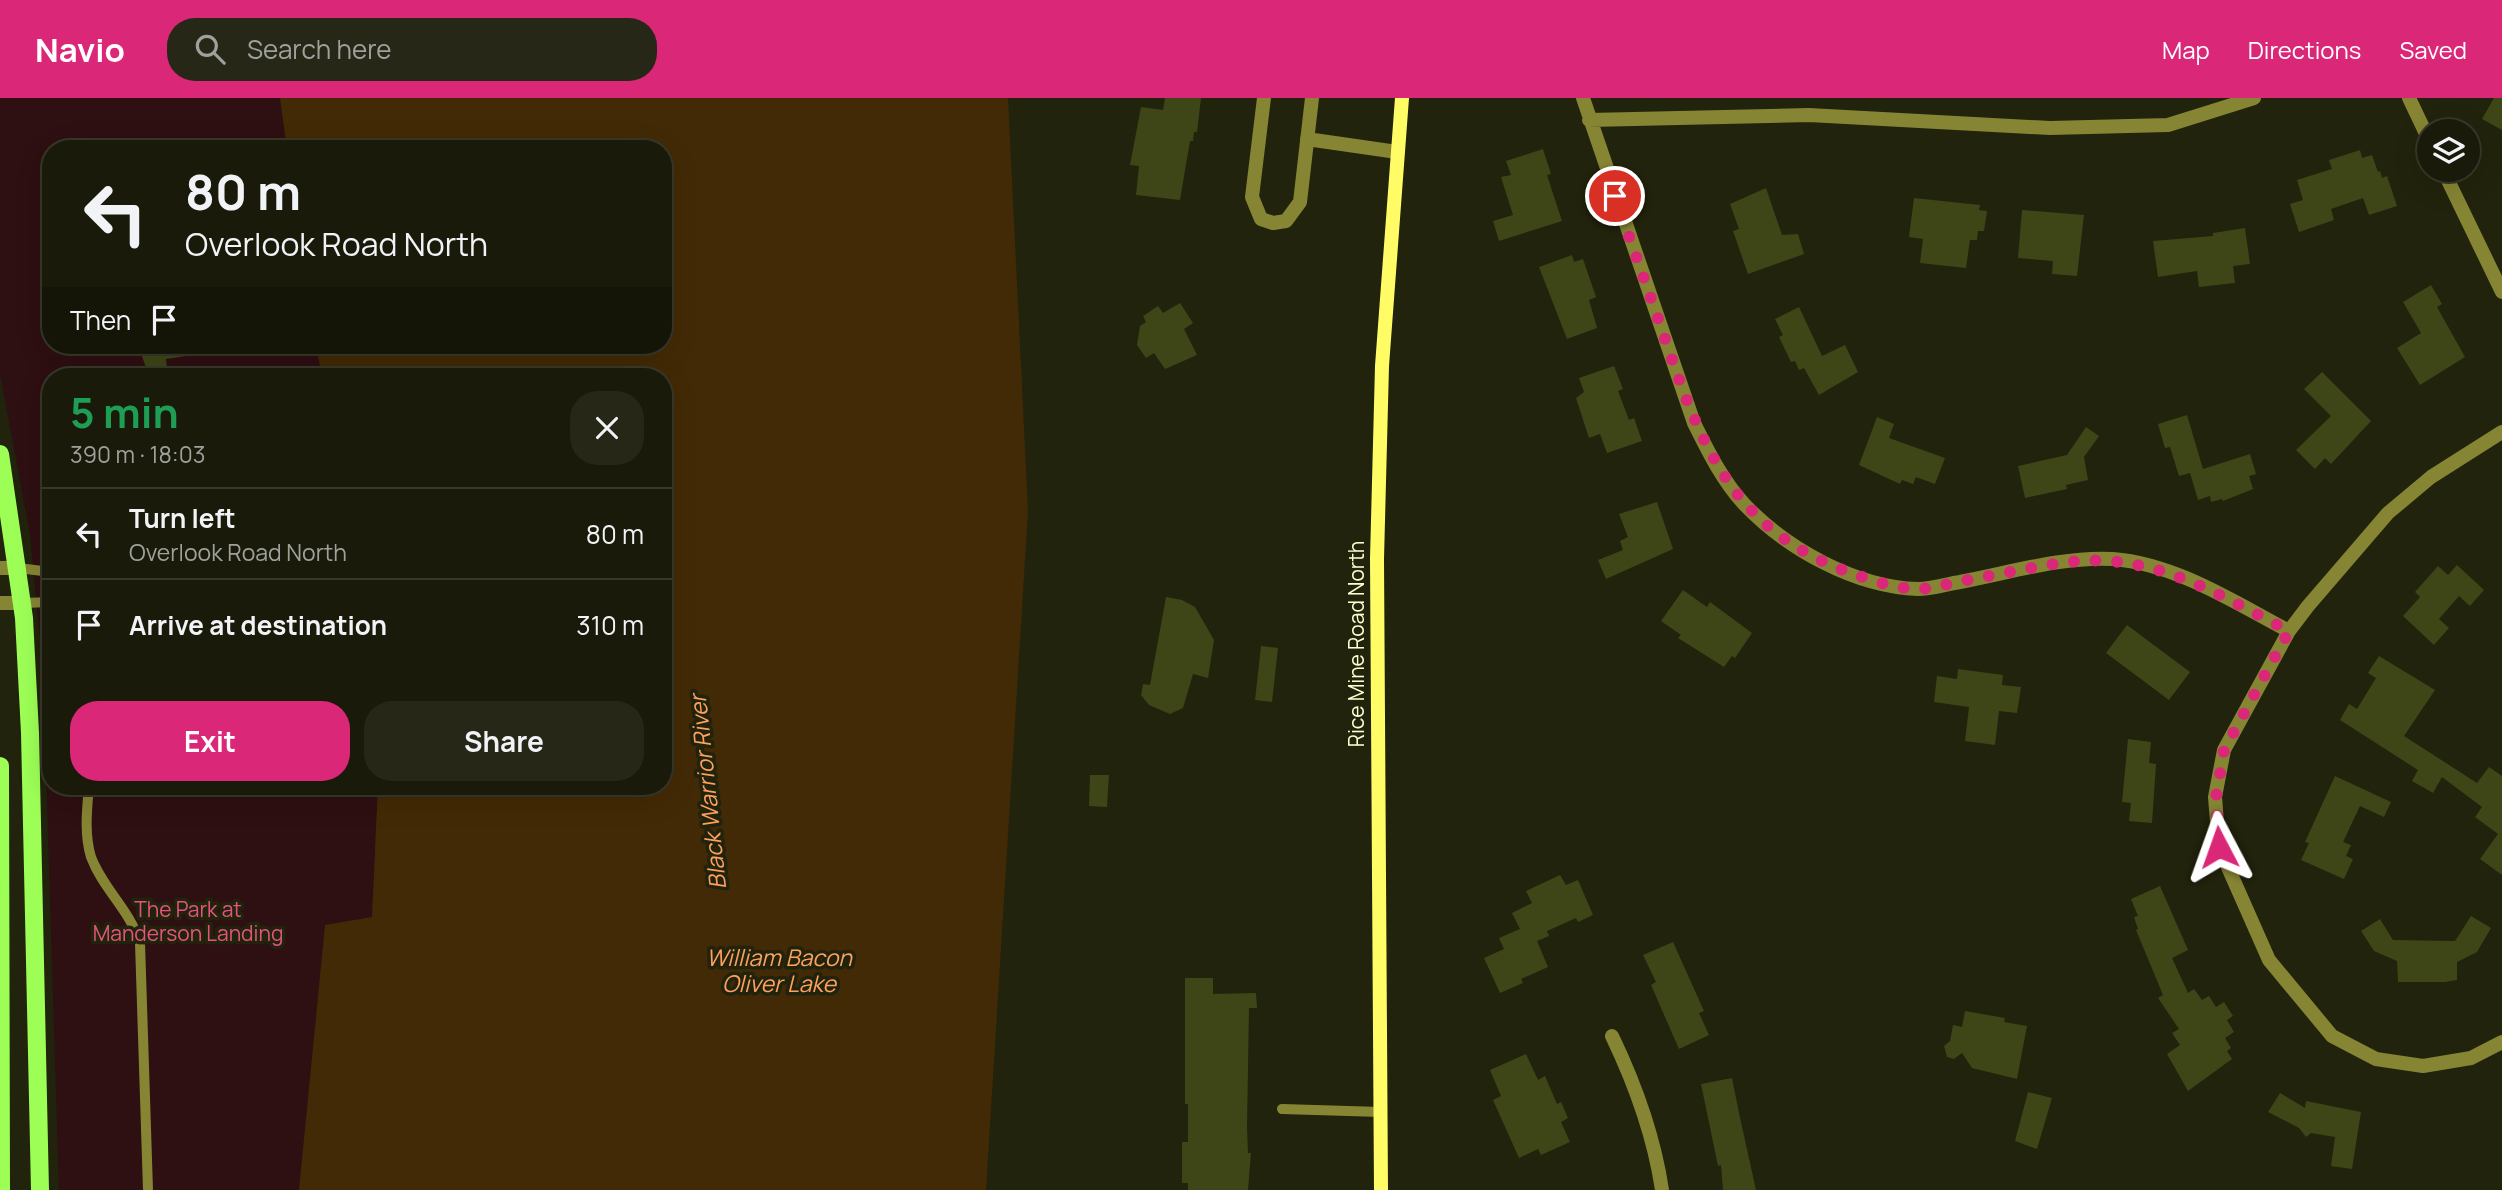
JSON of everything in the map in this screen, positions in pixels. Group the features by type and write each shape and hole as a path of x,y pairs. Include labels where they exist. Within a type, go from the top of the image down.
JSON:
{"main road":[{"name":"Rice Mine Road North","path":"1381,1190 1377,559 1382,366 1402,98"},
{"path":"0,454 9,568 23,603 30,733 40,1190"},
{"path":"0,766 1,1190"}],"street":[{"path":"1264,98 1252,197 1261,219 1273,223 1286,220 1300,202 1312,98"},
{"path":"1583,98 1694,423 1715,465 1737,494 1780,536 1823,562 1870,580 1919,589 2063,563 2112,559 2173,573 2289,631"},
{"path":"1589,120 1809,115 2050,128 2168,125 2255,98"},
{"path":"2409,98 2419,119"},
{"path":"1307,139 1397,152"},
{"path":"2449,182 2502,292"},
{"path":"2502,432 2490,436 2431,477 2388,513 2289,631 2224,750 2216,797 2219,847 2269,960 2332,1036 2376,1059 2423,1066 2471,1058 2502,1042"},
{"path":"0,603 23,603"},
{"path":"1612,1036 1629,1071 1651,1136 1662,1190"}],"lane":[{"path":"9,568 42,571"},
{"path":"23,603 42,602"},
{"path":"89,795 87,835 92,857 134,924 139,943 149,1190"},
{"path":"1282,1109 1381,1112"}],"green space":[{"name":"The Park at Manderson Landing","path":"0,98 280,98 286,140 42,140 42,354 318,354 320,368 42,368 42,661 30,534 0,374"},
{"name":"The Park at Manderson Landing","path":"47,795 378,795 372,918 302,1170 299,1190 59,1190"}],"water":[{"name":"William Bacon Oliver Lake","path":"280,98 1008,98 1028,511 986,1190 299,1190 325,925 372,917 378,795 672,795 672,368 320,368 318,354 672,354 672,140 286,140"}],"building":[{"path":"1165,98 1201,98 1197,132 1194,132 1193,141 1190,141 1180,200 1136,195 1139,166 1130,165 1141,107 1163,110"},
{"path":"2494,98 2502,98 2502,130 2482,119"},
{"path":"1543,149 1551,174 1547,175 1562,221 1499,241 1493,221 1513,215 1501,177 1511,175 1506,161"},
{"path":"2360,150 2362,158 2372,155 2382,178 2387,176 2397,206 2369,215 2363,198 2331,209 2334,220 2299,232 2290,204 2303,200 2297,180 2332,169 2329,160"},
{"path":"1766,188 1782,235 1798,234 1804,254 1748,274 1733,231 1739,229 1730,204"},
{"path":"1914,198 1980,205 1979,210 1987,211 1984,231 1978,231 1977,240 1970,240 1966,268 1920,263 1923,239 1909,237"},
{"path":"2022,210 2084,215 2077,276 2052,274 2053,261 2018,258"},
{"path":"2245,228 2250,264 2233,266 2235,283 2199,287 2197,271 2158,277 2153,241 2213,236 2213,233"},
{"path":"1572,255 1574,262 1583,259 1596,297 1589,300 1597,328 1567,339 1539,267"},
{"path":"2431,285 2442,304 2437,307 2465,357 2420,385 2397,348 2421,333 2403,302"},
{"path":"1180,303 1193,323 1184,329 1197,355 1165,369 1154,353 1146,358 1137,345 1140,326 1146,322 1143,316 1158,306 1163,313"},
{"path":"1799,307 1822,356 1845,345 1858,372 1819,395 1804,368 1799,370 1795,361 1791,362 1779,337 1783,335 1775,319"},
{"path":"141,354 200,354 166,359 167,368 146,368"},
{"path":"1614,366 1623,389 1618,391 1629,420 1634,418 1642,441 1607,453 1600,434 1589,438 1576,398 1584,392 1579,378"},
{"path":"2322,372 2371,421 2331,464 2325,458 2315,469 2296,450 2331,416 2304,389"},
{"path":"2187,415 2203,469 2250,454 2256,474 2249,476 2253,489 2223,501 2211,502 2210,496 2198,500 2190,473 2179,476 2170,447 2165,448 2158,424"},
{"path":"1877,417 1894,424 1889,438 1945,458 1935,484 1916,477 1913,484 1902,480 1900,484 1859,465"},
{"path":"2086,427 2099,436 2084,457 2088,480 2066,485 2067,489 2025,498 2018,466 2067,455"},
{"path":"1657,502 1673,549 1606,579 1598,560 1623,550 1620,541 1628,537 1619,514"},
{"path":"2457,565 2484,590 2470,606 2459,596 2439,619 2449,628 2434,645 2403,616 2420,597 2415,592 2438,566 2448,575"},
{"path":"1683,590 1707,607 1710,602 1752,633 1735,658 1732,656 1724,667 1678,638 1681,635 1661,621"},
{"path":"1166,597 1182,600 1195,607 1214,640 1208,678 1193,674 1183,708 1170,714 1149,705 1141,695 1143,684 1150,685"},
{"path":"2127,625 2190,672 2169,700 2106,653"},
{"path":"1261,646 1278,648 1272,702 1255,700"},
{"path":"2379,656 2435,690 2404,736 2477,783 2489,767 2502,776 2502,875 2480,859 2498,834 2475,817 2482,807 2442,777 2433,793 2412,781 2418,770 2340,720 2349,704 2357,709 2376,678 2368,673"},
{"path":"1958,669 2003,675 2002,685 2021,687 2017,713 1999,711 1995,745 1965,741 1969,707 1934,702 1937,676 1957,679"},
{"path":"2128,739 2151,742 2149,763 2156,764 2152,823 2129,821 2131,803 2122,802"},
{"path":"1090,775 1109,775 1107,807 1089,806"},
{"path":"2335,776 2391,802 2384,817 2360,806 2343,842 2351,845 2346,856 2353,859 2344,879 2301,860 2309,843 2305,842"},
{"path":"1560,875 1566,885 1578,880 1593,915 1578,922 1576,918 1547,931 1549,936 1537,941 1548,967 1521,979 1523,983 1500,993 1484,958 1504,949 1499,938 1520,929 1512,913 1532,903 1526,891"},
{"path":"2160,886 2188,950 2172,958 2188,993 2194,989 2202,1000 2209,996 2216,1007 2224,1002 2233,1016 2227,1020 2234,1032 2225,1038 2231,1048 2227,1051 2232,1059 2188,1091 2167,1054 2180,1045 2172,1033 2179,1029 2158,998 2163,995 2136,930 2138,929 2134,917 2138,916 2131,899"},
{"path":"2471,916 2491,928 2477,952 2457,962 2457,980 2445,982 2398,982 2397,961 2374,951 2361,931 2380,919 2393,940 2455,941"},
{"path":"1673,942 1704,1011 1699,1013 1709,1035 1679,1049 1651,985 1656,982 1643,955"},
{"path":"1185,978 1213,978 1213,994 1256,993 1257,1008 1249,1008 1247,1128 1248,1153 1251,1153 1248,1190 1188,1190 1188,1183 1182,1183 1182,1142 1188,1142 1188,1104 1185,1104"},
{"path":"1965,1011 2005,1018 2004,1022 2027,1026 2017,1079 1972,1068 1962,1053 1954,1059 1947,1057 1944,1046 1950,1041 1953,1025 1962,1027"},
{"path":"1526,1054 1538,1080 1545,1076 1557,1104 1561,1102 1568,1118 1561,1122 1570,1142 1541,1155 1538,1149 1519,1158 1493,1100 1501,1096 1490,1070"},
{"path":"1732,1078 1756,1190 1723,1190 1721,1165 1718,1166 1701,1084"},
{"path":"2028,1092 2052,1098 2037,1149 2015,1141"},
{"path":"2280,1093 2305,1108 2306,1101 2361,1112 2352,1169 2331,1166 2335,1137 2311,1133 2306,1137 2299,1128 2268,1112"}],"route":[{"path":"1615,196 1694,423 1715,465 1744,503 1780,536 1823,562 1870,580 1919,589 2063,563 2112,559 2161,569 2207,588 2289,631 2224,750 2216,797 2219,847"}],"water label":[{"name":"Black Warrior River","path":"708,792"}]}
